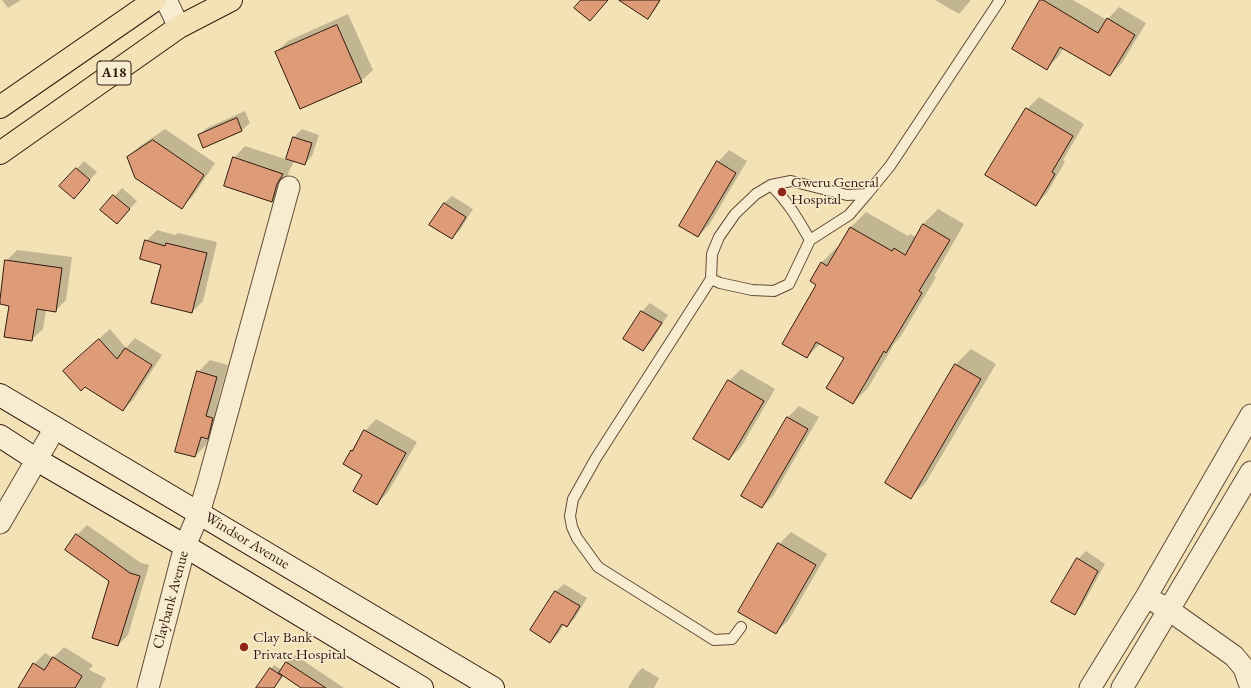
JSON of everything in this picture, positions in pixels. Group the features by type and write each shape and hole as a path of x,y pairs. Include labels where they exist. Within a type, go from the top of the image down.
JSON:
{"highway":[{"name":"A18","path":"0,107 155,0"},
{"name":"A18","path":"0,153 179,27 231,0"}],"main road":[{"name":"Windsor Avenue","path":"0,395 493,688"},
{"path":"0,436 37,460 185,546 422,688"}],"street":[{"path":"166,0 179,27"},
{"name":"Claybank Avenue","path":"148,688 185,546 199,513 289,187"},
{"path":"1090,688 1146,596 1251,415"},
{"path":"0,523 55,428"},
{"path":"1122,688 1251,472"},
{"path":"1146,596 1169,610 1234,656 1244,668 1251,688"}],"lane":[{"path":"711,279 720,283 752,290 774,291 789,284 810,240 849,215 890,166 1000,0"},
{"path":"741,627 732,640 714,640 598,566 577,538 572,527 570,516 573,499 596,458 711,279 712,254 719,237 734,214 756,194 771,185 791,181 847,195 867,194"},
{"path":"771,185 786,200 810,240"}],"building":[{"path":"581,0 608,0 590,21 574,8"},
{"path":"619,0 660,0 648,19"},
{"path":"1040,0 1043,0 1098,33 1107,18 1135,35 1110,76 1060,47 1047,70 1012,49"},
{"path":"337,25 362,82 300,109 275,52"},
{"path":"1026,108 1073,136 1052,172 1055,174 1036,206 985,175"},
{"path":"237,118 242,131 203,148 198,135"},
{"path":"293,137 312,143 305,165 286,159"},
{"path":"153,140 204,175 182,209 135,178 127,157"},
{"path":"233,157 283,174 277,184 272,202 224,186"},
{"path":"717,161 736,173 698,237 679,226"},
{"path":"76,168 90,180 74,199 59,186"},
{"path":"113,195 130,209 117,224 100,210"},
{"path":"444,203 466,217 452,239 429,225"},
{"path":"923,224 950,240 919,291 922,293 886,353 884,351 853,404 826,388 844,358 816,342 807,358 782,344 816,285 810,281 821,262 827,266 850,227 892,251 894,248 905,255"},
{"path":"145,240 165,246 166,243 207,253 192,313 151,303 161,265 140,259"},
{"path":"5,260 62,268 56,312 37,309 32,341 4,337 9,306 0,304"},
{"path":"641,311 662,323 643,351 623,339"},
{"path":"99,339 117,359 125,348 152,365 123,411 85,387 81,391 63,371"},
{"path":"955,364 981,379 911,499 885,483"},
{"path":"197,371 217,377 206,416 213,418 208,439 201,437 195,457 175,452"},
{"path":"728,380 764,401 729,460 693,439"},
{"path":"787,417 808,429 762,508 741,496"},
{"path":"364,430 406,453 377,505 353,491 362,475 343,464"},
{"path":"76,534 130,573 140,576 118,646 92,638 109,581 65,550"},
{"path":"778,543 816,565 776,634 738,612"},
{"path":"1077,558 1098,571 1075,615 1051,602"},
{"path":"555,591 580,606 567,627 562,624 550,643 530,630"},
{"path":"53,657 82,676 75,688 18,688 33,663 44,670"},
{"path":"286,662 326,688 301,688 279,673"},
{"path":"270,668 282,676 274,688 256,688"}],"place":[{"name":"Gweru General Hospital","path":"782,192"},
{"name":"Clay Bank Private Hospital","path":"244,647"}]}
